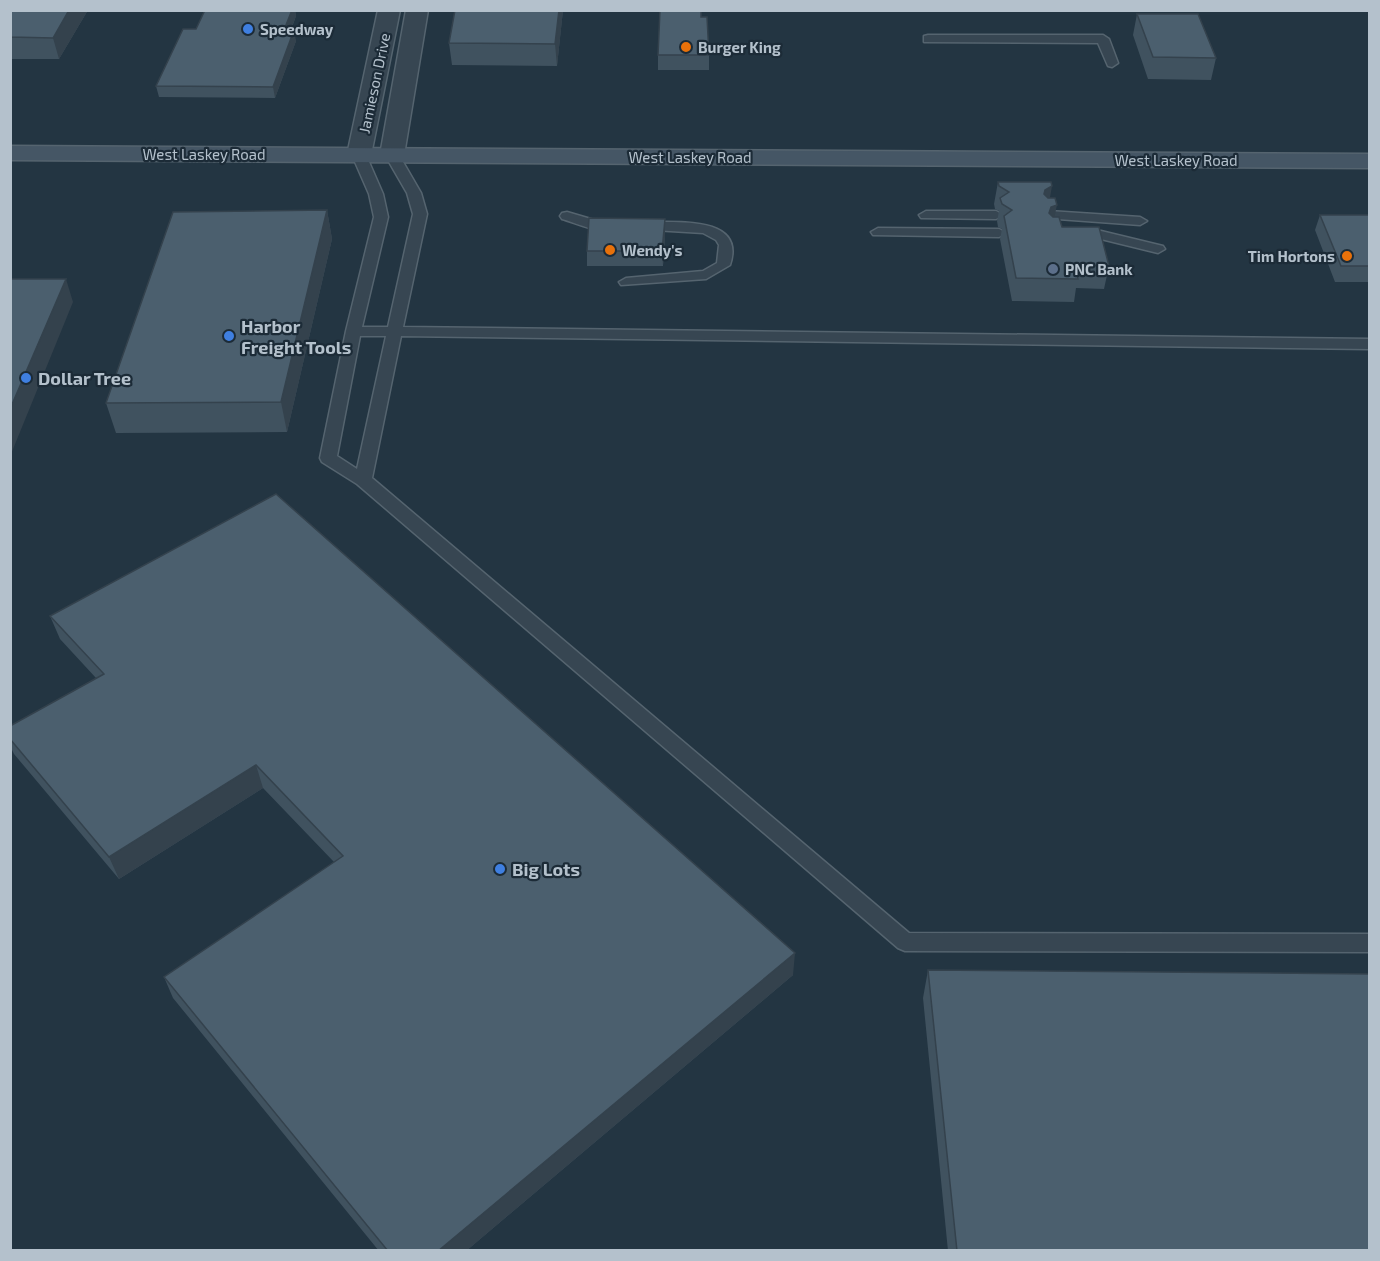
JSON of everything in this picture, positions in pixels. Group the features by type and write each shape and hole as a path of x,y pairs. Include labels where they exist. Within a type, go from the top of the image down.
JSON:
{"main road":[{"name":"West Laskey Road","path":"10,153 1370,161"}],"street":[{"name":"Jamieson Drive","path":"359,155 389,10"},
{"name":"Jamieson Drive","path":"392,155 417,10"}],"lane":[{"path":"928,39 1103,39 1112,63"},
{"path":"359,155 376,194 381,217 353,331 328,458 363,480 904,942 1370,943"},
{"path":"363,480 420,214 414,193 392,155"},
{"path":"926,215 998,224"},
{"path":"567,216 600,226 706,229 722,237 726,245 723,264 706,275 626,282"},
{"path":"1065,234 1101,235 1156,244 1094,226 1051,220 1140,221"},
{"path":"900,224 998,224"},
{"path":"878,232 998,224"},
{"path":"353,331 1370,344"}],"building":[{"path":"12,10 69,10 53,38 10,37"},
{"path":"205,10 292,10 284,30 294,30 273,87 156,86 183,29 196,29"},
{"path":"455,10 559,10 555,44 449,43"},
{"name":"Burger King","path":"660,10 701,10 701,17 707,17 709,55 658,55"},
{"path":"1137,14 1198,14 1216,58 1153,57"},
{"name":"PNC Bank","path":"998,182 1051,182 1052,186 1045,190 1044,194 1048,198 1055,198 1057,205 1051,207 1049,213 1053,217 1059,217 1062,227 1099,227 1109,266 1075,265 1078,279 1016,278 1004,216 1012,210 1002,204 1000,198 1009,192 999,186"},
{"name":"Harbor Freight Tools","path":"327,210 281,402 106,403 173,212"},
{"path":"1320,215 1370,215 1370,266 1341,266"},
{"path":"589,218 665,219 662,251 587,251"},
{"path":"10,279 66,279 10,409"},
{"path":"276,494 795,953 438,1251 388,1251 164,977 343,856 256,765 109,857 10,739 10,726 104,674 50,616"},
{"path":"928,970 1370,974 1370,1251 957,1251"}],"place":[{"name":"Speedway","path":"248,29"},
{"name":"Burger King","path":"686,47"},
{"name":"Wendy's","path":"610,250"},
{"name":"Tim Hortons","path":"1347,256"},
{"name":"PNC Bank","path":"1053,269"},
{"name":"Harbor Freight Tools","path":"229,336"},
{"name":"Dollar Tree","path":"26,378"},
{"name":"Big Lots","path":"500,869"}]}
